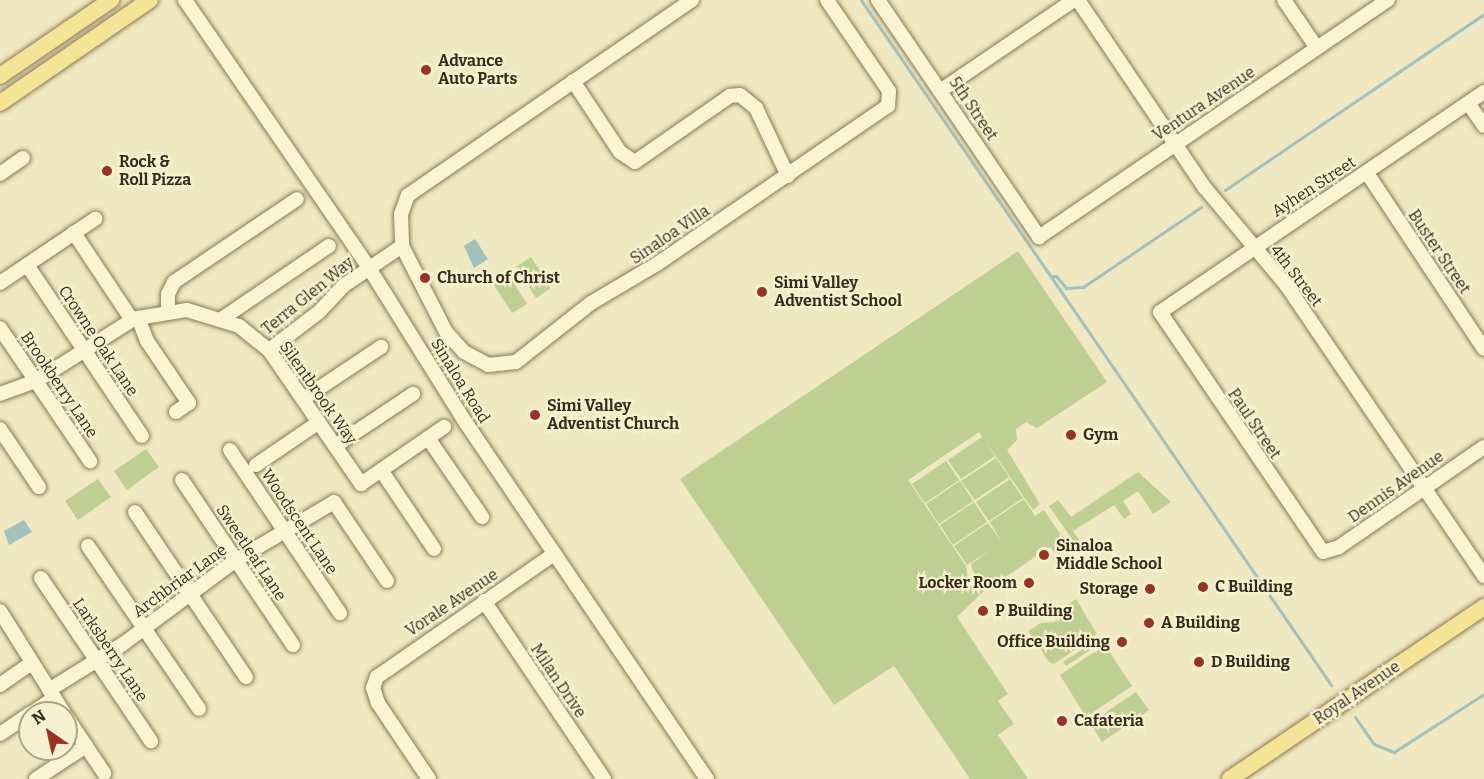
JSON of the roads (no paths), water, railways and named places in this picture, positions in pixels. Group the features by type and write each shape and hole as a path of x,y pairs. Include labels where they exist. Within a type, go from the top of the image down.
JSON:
{"main road":[{"path":"0,76 111,0"},
{"path":"0,103 150,0"},
{"name":"Royal Avenue","path":"1230,779 1484,607"}],"street":[{"name":"Sinaloa Road","path":"185,0 371,266 466,423 707,779"},
{"name":"Sinaloa Villa","path":"692,0 408,195 401,214 402,246 446,332 464,352 488,365 501,365 532,352 591,303 657,264 881,111 890,100 889,91 827,0"},
{"name":"5th Street","path":"878,0 1039,237"},
{"path":"940,91 1074,0"},
{"name":"4th Street","path":"1078,0 1174,144 1253,247 1287,286 1484,576"},
{"path":"1284,0 1317,48"},
{"name":"Ventura Avenue","path":"1039,237 1388,0"},
{"path":"573,81 620,152 635,162 730,96 740,95 756,108 788,176"},
{"name":"Ayhen Street","path":"1161,308 1484,92"},
{"path":"1468,103 1484,126"},
{"path":"0,174 23,158"},
{"name":"Buster Street","path":"1366,173 1484,349"},
{"path":"168,310 168,294 174,282 297,199"},
{"path":"0,283 95,219"},
{"path":"74,233 135,319 147,341 189,403 176,412"},
{"path":"223,318 329,246"},
{"path":"371,266 402,246"},
{"name":"Crowne Oak Lane","path":"27,265 142,436"},
{"name":"Terra Glen Way","path":"269,350 371,266"},
{"name":"Paul Street","path":"1161,308 1162,317 1301,524 1320,550 1327,553"},
{"name":"Silentbrook Way","path":"0,394 36,381 135,319 168,310 202,312 223,318 254,336 269,350 361,484 381,470"},
{"name":"Brookberry Lane","path":"0,327 90,461"},
{"path":"303,399 381,346"},
{"path":"335,446 413,394"},
{"path":"256,465 319,423"},
{"path":"434,549 381,470 444,427"},
{"path":"0,429 39,487"},
{"path":"428,438 482,517"},
{"name":"Dennis Avenue","path":"1327,553 1484,447"},
{"name":"Woodscent Lane","path":"230,450 340,613"},
{"name":"Sweetleaf Lane","path":"182,480 293,645"},
{"name":"Archbriar Lane","path":"44,701 189,592 236,560 334,502 387,581"},
{"path":"135,512 246,677"},
{"path":"88,546 199,709"},
{"name":"Vorale Avenue","path":"429,779 378,703 374,684 383,669 554,554"},
{"name":"Larksberry Lane","path":"41,578 151,741"},
{"name":"Milan Drive","path":"484,601 604,779"},
{"path":"1,614 56,701"},
{"path":"0,685 31,663"},
{"name":"Archbriar Lane","path":"0,734 18,722"},
{"path":"78,734 104,773"},
{"path":"36,779 86,746"}],"water":[{"path":"475,239 488,259 474,268 464,246"},
{"path":"24,520 32,532 9,545 4,531"}],"waterway":[{"path":"861,0 1331,685"},
{"path":"1225,190 1484,14"},
{"path":"1051,276 1056,276 1066,288 1083,287 1201,207"},
{"path":"1355,717 1374,744 1394,752 1484,694"}],"place":[{"name":"Advance Auto Parts","path":"426,70"},
{"name":"Rock & Roll Pizza","path":"107,171"},
{"name":"Church of Christ","path":"425,278"},
{"name":"Simi Valley Adventist School","path":"762,292"},
{"name":"Simi Valley Adventist Church","path":"535,415"},
{"name":"Gym","path":"1071,435"},
{"name":"Sinaloa Middle School","path":"1044,555"},
{"name":"Locker Room","path":"1029,583"},
{"name":"C Building","path":"1203,587"},
{"name":"Storage","path":"1150,589"},
{"name":"P Building","path":"983,611"},
{"name":"A Building","path":"1149,623"},
{"name":"Office Building","path":"1122,642"},
{"name":"D Building","path":"1199,662"},
{"name":"Cafateria","path":"1062,721"}]}
